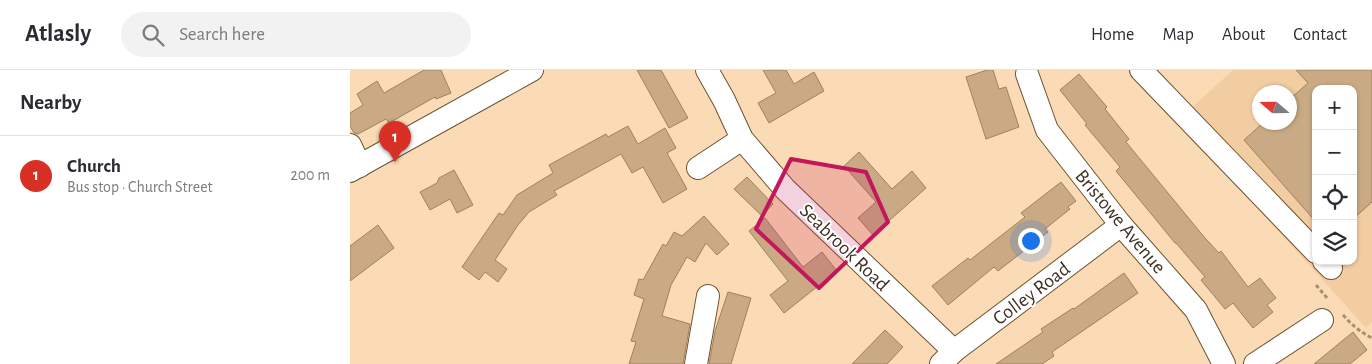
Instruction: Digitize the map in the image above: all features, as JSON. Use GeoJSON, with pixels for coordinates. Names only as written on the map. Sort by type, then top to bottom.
{"type":"FeatureCollection","features":[{"type":"Feature","properties":{"kind":"street"},"geometry":{"type":"LineString","coordinates":[[350,145],[355,169],[532,70]]}},
{"type":"Feature","properties":{"kind":"street","name":"Seabrook Road"},"geometry":{"type":"LineString","coordinates":[[707,70],[724,100],[742,139],[785,189],[948,358]]}},
{"type":"Feature","properties":{"kind":"street"},"geometry":{"type":"LineString","coordinates":[[1141,70],[1312,248]]}},
{"type":"Feature","properties":{"kind":"street","name":"Bristowe Avenue"},"geometry":{"type":"LineString","coordinates":[[1027,74],[1047,130],[1121,224],[1196,310],[1224,364]]}},
{"type":"Feature","properties":{"kind":"street"},"geometry":{"type":"LineString","coordinates":[[698,168],[742,139]]}},
{"type":"Feature","properties":{"kind":"street","name":"Colley Road"},"geometry":{"type":"LineString","coordinates":[[948,358],[1121,224]]}},
{"type":"Feature","properties":{"kind":"street"},"geometry":{"type":"LineString","coordinates":[[696,364],[708,296]]}},
{"type":"Feature","properties":{"kind":"street"},"geometry":{"type":"LineString","coordinates":[[1255,364],[1322,320]]}},
{"type":"Feature","properties":{"kind":"highlighted area"},"geometry":{"type":"Polygon","coordinates":[[[791,159],[866,172],[888,222],[819,288],[756,229],[791,159]]]}},
{"type":"Feature","properties":{"kind":"shaded area"},"geometry":{"type":"Polygon","coordinates":[[[1233,70],[1372,70],[1372,322],[1366,328],[1178,120],[1233,70]]]}},
{"type":"Feature","properties":{"kind":"building"},"geometry":{"type":"Polygon","coordinates":[[[424,70],[441,70],[451,93],[436,99],[435,97],[389,123],[386,119],[358,134],[354,133],[350,126],[350,113],[363,105],[357,94],[377,81],[384,93],[424,70]]]}},
{"type":"Feature","properties":{"kind":"building"},"geometry":{"type":"Polygon","coordinates":[[[637,70],[661,70],[688,118],[669,128],[637,70]]]}},
{"type":"Feature","properties":{"kind":"building"},"geometry":{"type":"Polygon","coordinates":[[[763,70],[786,70],[794,84],[814,72],[824,91],[769,123],[758,103],[776,93],[763,70]]]}},
{"type":"Feature","properties":{"kind":"building"},"geometry":{"type":"Polygon","coordinates":[[[987,70],[993,70],[999,89],[1006,87],[1019,127],[986,139],[966,77],[987,70]]]}},
{"type":"Feature","properties":{"kind":"building"},"geometry":{"type":"Polygon","coordinates":[[[1296,70],[1372,70],[1372,202],[1357,215],[1357,85],[1312,85],[1312,217],[1244,140],[1255,130],[1297,130],[1297,93],[1308,83],[1296,70]]]}},
{"type":"Feature","properties":{"kind":"building"},"geometry":{"type":"Polygon","coordinates":[[[1079,74],[1107,107],[1105,109],[1129,139],[1126,142],[1205,238],[1219,253],[1221,251],[1248,287],[1260,278],[1276,298],[1267,305],[1273,312],[1253,328],[1233,303],[1225,309],[1201,280],[1205,277],[1116,171],[1120,167],[1085,125],[1087,124],[1060,90],[1079,74]]]}},
{"type":"Feature","properties":{"kind":"building"},"geometry":{"type":"Polygon","coordinates":[[[628,126],[638,144],[665,128],[676,148],[667,153],[687,189],[663,203],[643,167],[632,173],[621,154],[554,191],[557,195],[529,212],[495,260],[507,269],[498,282],[485,272],[479,280],[462,267],[499,213],[503,215],[517,195],[553,173],[549,165],[606,134],[608,137],[628,126]]]}},
{"type":"Feature","properties":{"kind":"building"},"geometry":{"type":"Polygon","coordinates":[[[859,152],[892,189],[912,171],[926,188],[873,235],[858,218],[876,202],[844,166],[859,152]]]}},
{"type":"Feature","properties":{"kind":"building"},"geometry":{"type":"Polygon","coordinates":[[[454,170],[473,205],[457,213],[450,199],[430,210],[420,192],[437,183],[439,178],[454,170]]]}},
{"type":"Feature","properties":{"kind":"building"},"geometry":{"type":"Polygon","coordinates":[[[747,177],[773,204],[762,216],[734,189],[747,177]]]}},
{"type":"Feature","properties":{"kind":"building"},"geometry":{"type":"Polygon","coordinates":[[[1061,182],[1076,201],[1068,207],[1070,209],[1045,229],[1048,232],[998,271],[994,267],[948,305],[932,286],[968,258],[970,260],[1025,217],[1021,213],[1061,182]]]}},
{"type":"Feature","properties":{"kind":"building"},"geometry":{"type":"Polygon","coordinates":[[[704,216],[729,244],[717,255],[706,243],[695,262],[687,257],[671,285],[662,316],[690,324],[683,364],[629,364],[636,342],[631,341],[644,299],[634,295],[639,279],[643,280],[663,244],[666,246],[674,232],[682,236],[704,216]]]}},
{"type":"Feature","properties":{"kind":"building"},"geometry":{"type":"Polygon","coordinates":[[[765,218],[803,267],[822,252],[837,271],[784,313],[770,295],[788,281],[749,231],[765,218]]]}},
{"type":"Feature","properties":{"kind":"building"},"geometry":{"type":"Polygon","coordinates":[[[378,225],[394,248],[350,281],[350,246],[378,225]]]}},
{"type":"Feature","properties":{"kind":"building"},"geometry":{"type":"Polygon","coordinates":[[[1124,273],[1138,293],[1052,352],[1054,356],[1042,364],[996,364],[1043,332],[1041,329],[1074,309],[1124,273]]]}},
{"type":"Feature","properties":{"kind":"building"},"geometry":{"type":"Polygon","coordinates":[[[728,292],[751,298],[731,364],[709,364],[715,331],[728,292]]]}},
{"type":"Feature","properties":{"kind":"building"},"geometry":{"type":"Polygon","coordinates":[[[885,330],[903,347],[887,364],[852,364],[885,330]]]}},
{"type":"Feature","properties":{"kind":"building"},"geometry":{"type":"Polygon","coordinates":[[[1353,332],[1367,350],[1350,364],[1314,364],[1353,332]]]}},
{"type":"Feature","properties":{"kind":"place","name":"Church"},"geometry":{"type":"Point","coordinates":[395,162]}}]}
